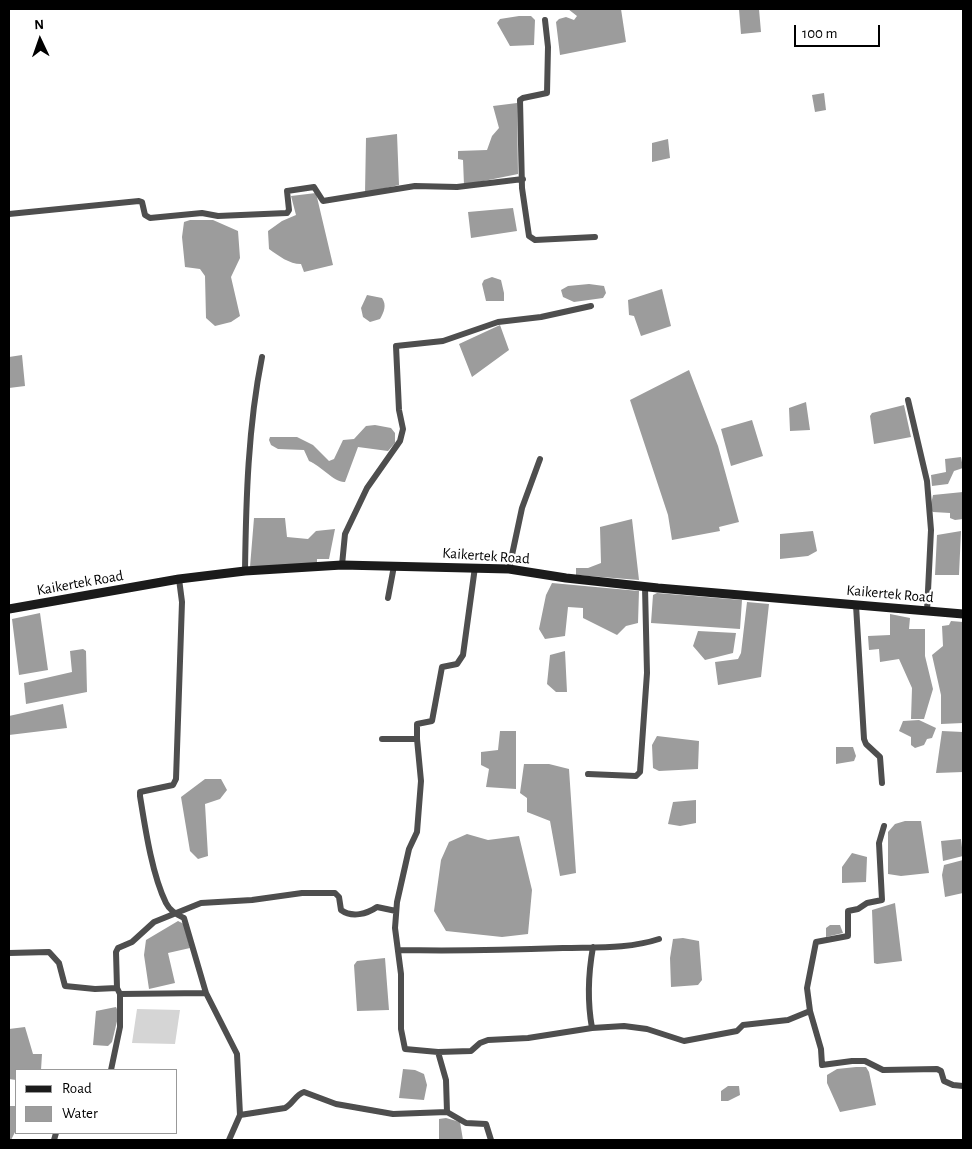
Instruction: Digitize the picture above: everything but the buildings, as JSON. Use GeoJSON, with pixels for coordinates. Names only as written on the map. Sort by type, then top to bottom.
{"type":"FeatureCollection","features":[{"type":"Feature","properties":{"kind":"main road","name":"Kaikertek Road"},"geometry":{"type":"LineString","coordinates":[[9,609],[245,571],[342,565],[509,569],[566,578],[645,586],[963,614]]}},
{"type":"Feature","properties":{"kind":"street"},"geometry":{"type":"LineString","coordinates":[[545,20],[548,53],[547,93],[520,100],[522,179],[526,222],[531,239],[595,237]]}},
{"type":"Feature","properties":{"kind":"street"},"geometry":{"type":"LineString","coordinates":[[9,214],[139,201],[142,202],[145,214],[150,218],[202,213],[218,216],[287,213],[289,210],[287,192],[314,187],[319,198],[323,201],[415,186],[457,187],[522,179]]}},
{"type":"Feature","properties":{"kind":"street"},"geometry":{"type":"LineString","coordinates":[[342,565],[346,534],[367,488],[400,442],[403,429],[399,410],[396,346],[443,341],[498,322],[530,319],[591,306]]}},
{"type":"Feature","properties":{"kind":"street"},"geometry":{"type":"LineString","coordinates":[[245,571],[247,473],[256,387],[262,357]]}},
{"type":"Feature","properties":{"kind":"street"},"geometry":{"type":"LineString","coordinates":[[908,400],[927,481],[931,530],[927,611]]}},
{"type":"Feature","properties":{"kind":"street"},"geometry":{"type":"LineString","coordinates":[[509,569],[522,508],[540,459]]}},
{"type":"Feature","properties":{"kind":"street"},"geometry":{"type":"LineString","coordinates":[[388,598],[394,566]]}},
{"type":"Feature","properties":{"kind":"street"},"geometry":{"type":"LineString","coordinates":[[475,567],[463,654],[457,664],[442,666],[432,720],[417,724],[421,781],[416,832],[409,849],[396,911],[395,928],[401,974],[402,1029],[405,1049],[438,1052],[471,1051],[488,1040],[528,1038],[592,1028],[624,1026],[647,1029],[684,1041],[737,1031],[744,1025],[788,1020],[810,1012]]}},
{"type":"Feature","properties":{"kind":"street"},"geometry":{"type":"LineString","coordinates":[[180,580],[182,602],[176,779],[173,785],[140,792],[140,796],[157,878],[167,905],[174,913],[184,918],[206,993],[237,1054],[240,1115],[229,1140]]}},
{"type":"Feature","properties":{"kind":"street"},"geometry":{"type":"LineString","coordinates":[[588,774],[636,776],[640,772],[647,673],[645,586]]}},
{"type":"Feature","properties":{"kind":"street"},"geometry":{"type":"LineString","coordinates":[[856,605],[864,739],[866,744],[880,757],[882,783]]}},
{"type":"Feature","properties":{"kind":"street"},"geometry":{"type":"LineString","coordinates":[[382,739],[417,739]]}},
{"type":"Feature","properties":{"kind":"street"},"geometry":{"type":"LineString","coordinates":[[884,826],[879,843],[882,900],[867,903],[858,909],[848,911],[848,936],[816,942],[807,988],[810,1012],[821,1049],[822,1065],[852,1060],[865,1061],[883,1070],[937,1069],[941,1071],[944,1081],[953,1085],[963,1086]]}},
{"type":"Feature","properties":{"kind":"street"},"geometry":{"type":"LineString","coordinates":[[111,1069],[120,1027],[117,949],[132,942],[154,922],[201,903],[252,900],[302,893],[335,893],[339,897],[341,910],[346,913],[366,914],[377,907],[396,911]]}},
{"type":"Feature","properties":{"kind":"street"},"geometry":{"type":"LineString","coordinates":[[398,950],[495,952],[646,943],[659,939]]}},
{"type":"Feature","properties":{"kind":"street"},"geometry":{"type":"LineString","coordinates":[[592,1028],[588,1004],[589,969],[593,947]]}},
{"type":"Feature","properties":{"kind":"street"},"geometry":{"type":"LineString","coordinates":[[9,953],[48,952],[59,963],[65,986],[119,991],[206,993]]}},
{"type":"Feature","properties":{"kind":"street"},"geometry":{"type":"LineString","coordinates":[[438,1052],[446,1080],[447,1112]]}},
{"type":"Feature","properties":{"kind":"street"},"geometry":{"type":"LineString","coordinates":[[240,1115],[285,1108],[297,1094],[304,1092],[336,1104],[393,1114],[447,1112],[466,1123],[486,1124],[492,1140]]}},
{"type":"Feature","properties":{"kind":"shaded area"},"geometry":{"type":"Polygon","coordinates":[[[137,1009],[180,1010],[175,1044],[132,1043],[137,1009]]]}},
{"type":"Feature","properties":{"kind":"water"},"geometry":{"type":"Polygon","coordinates":[[[568,9],[621,9],[626,42],[560,55],[556,22],[566,17],[574,20],[577,16],[568,9]]]}},
{"type":"Feature","properties":{"kind":"water"},"geometry":{"type":"Polygon","coordinates":[[[739,9],[759,9],[761,32],[741,34],[739,9]]]}},
{"type":"Feature","properties":{"kind":"water"},"geometry":{"type":"Polygon","coordinates":[[[531,16],[535,20],[534,45],[510,46],[497,23],[500,19],[531,16]]]}},
{"type":"Feature","properties":{"kind":"water"},"geometry":{"type":"Polygon","coordinates":[[[824,93],[826,110],[815,112],[812,95],[824,93]]]}},
{"type":"Feature","properties":{"kind":"water"},"geometry":{"type":"Polygon","coordinates":[[[517,103],[518,174],[464,185],[463,160],[458,159],[458,151],[487,150],[492,136],[499,128],[493,106],[517,103]]]}},
{"type":"Feature","properties":{"kind":"water"},"geometry":{"type":"Polygon","coordinates":[[[397,134],[399,185],[365,193],[366,138],[397,134]]]}},
{"type":"Feature","properties":{"kind":"water"},"geometry":{"type":"Polygon","coordinates":[[[668,139],[670,158],[652,162],[652,143],[668,139]]]}},
{"type":"Feature","properties":{"kind":"water"},"geometry":{"type":"Polygon","coordinates":[[[316,193],[333,265],[304,272],[301,264],[288,261],[269,249],[268,231],[282,221],[296,215],[291,196],[316,193]]]}},
{"type":"Feature","properties":{"kind":"water"},"geometry":{"type":"Polygon","coordinates":[[[513,208],[517,231],[471,238],[468,212],[513,208]]]}},
{"type":"Feature","properties":{"kind":"water"},"geometry":{"type":"Polygon","coordinates":[[[190,220],[213,220],[238,231],[240,258],[231,277],[240,316],[231,322],[215,326],[206,318],[205,276],[200,269],[185,267],[182,237],[184,222],[190,220]]]}},
{"type":"Feature","properties":{"kind":"water"},"geometry":{"type":"Polygon","coordinates":[[[492,277],[501,280],[504,301],[486,301],[482,284],[484,280],[492,277]]]}},
{"type":"Feature","properties":{"kind":"water"},"geometry":{"type":"Polygon","coordinates":[[[589,284],[604,286],[606,293],[603,298],[574,302],[563,297],[561,290],[568,286],[589,284]]]}},
{"type":"Feature","properties":{"kind":"water"},"geometry":{"type":"Polygon","coordinates":[[[662,289],[671,326],[641,336],[634,316],[629,315],[628,300],[662,289]]]}},
{"type":"Feature","properties":{"kind":"water"},"geometry":{"type":"Polygon","coordinates":[[[367,295],[382,298],[384,301],[383,314],[380,319],[370,322],[363,317],[361,308],[367,295]]]}},
{"type":"Feature","properties":{"kind":"water"},"geometry":{"type":"Polygon","coordinates":[[[500,325],[509,350],[472,377],[459,344],[500,325]]]}},
{"type":"Feature","properties":{"kind":"water"},"geometry":{"type":"Polygon","coordinates":[[[22,355],[25,386],[9,388],[9,357],[22,355]]]}},
{"type":"Feature","properties":{"kind":"water"},"geometry":{"type":"Polygon","coordinates":[[[689,370],[718,446],[739,522],[719,527],[720,531],[672,540],[668,515],[630,400],[689,370]]]}},
{"type":"Feature","properties":{"kind":"water"},"geometry":{"type":"Polygon","coordinates":[[[806,402],[810,430],[790,431],[789,408],[806,402]]]}},
{"type":"Feature","properties":{"kind":"water"},"geometry":{"type":"Polygon","coordinates":[[[904,405],[911,437],[874,444],[870,416],[872,413],[904,405]]]}},
{"type":"Feature","properties":{"kind":"water"},"geometry":{"type":"Polygon","coordinates":[[[752,420],[763,456],[731,466],[721,429],[752,420]]]}},
{"type":"Feature","properties":{"kind":"water"},"geometry":{"type":"Polygon","coordinates":[[[375,425],[391,428],[395,433],[395,443],[388,451],[358,447],[345,482],[337,480],[309,461],[304,450],[278,449],[271,445],[269,440],[270,437],[297,437],[313,445],[329,461],[334,459],[343,440],[354,439],[366,426],[375,425]]]}},
{"type":"Feature","properties":{"kind":"water"},"geometry":{"type":"Polygon","coordinates":[[[961,457],[963,468],[954,471],[948,484],[932,486],[931,475],[946,472],[945,459],[961,457]]]}},
{"type":"Feature","properties":{"kind":"water"},"geometry":{"type":"Polygon","coordinates":[[[963,492],[963,519],[955,520],[950,518],[950,513],[933,512],[930,509],[933,495],[963,492]]]}},
{"type":"Feature","properties":{"kind":"water"},"geometry":{"type":"Polygon","coordinates":[[[254,518],[285,518],[287,537],[308,539],[316,531],[335,529],[329,559],[317,559],[317,564],[250,567],[254,518]]]}},
{"type":"Feature","properties":{"kind":"water"},"geometry":{"type":"Polygon","coordinates":[[[632,519],[639,580],[576,575],[576,568],[588,568],[601,563],[600,527],[632,519]]]}},
{"type":"Feature","properties":{"kind":"water"},"geometry":{"type":"Polygon","coordinates":[[[813,531],[817,551],[808,556],[780,559],[780,534],[813,531]]]}},
{"type":"Feature","properties":{"kind":"water"},"geometry":{"type":"Polygon","coordinates":[[[961,531],[959,575],[935,575],[937,535],[961,531]]]}},
{"type":"Feature","properties":{"kind":"water"},"geometry":{"type":"Polygon","coordinates":[[[552,583],[639,591],[638,623],[626,626],[617,635],[583,618],[583,608],[568,607],[565,636],[545,639],[539,629],[546,595],[552,583]]]}},
{"type":"Feature","properties":{"kind":"water"},"geometry":{"type":"Polygon","coordinates":[[[657,593],[742,600],[740,629],[651,623],[653,595],[657,593]]]}},
{"type":"Feature","properties":{"kind":"water"},"geometry":{"type":"Polygon","coordinates":[[[747,602],[769,604],[761,677],[718,685],[715,662],[738,659],[741,653],[747,602]]]}},
{"type":"Feature","properties":{"kind":"water"},"geometry":{"type":"Polygon","coordinates":[[[40,613],[48,670],[19,675],[12,619],[40,613]]]}},
{"type":"Feature","properties":{"kind":"water"},"geometry":{"type":"Polygon","coordinates":[[[890,614],[910,618],[909,629],[925,629],[925,656],[933,689],[924,719],[911,719],[912,688],[899,659],[880,662],[879,649],[869,650],[868,636],[890,635],[890,614]]]}},
{"type":"Feature","properties":{"kind":"water"},"geometry":{"type":"Polygon","coordinates":[[[951,621],[963,622],[963,723],[941,724],[941,695],[932,655],[943,646],[942,626],[949,625],[951,621]]]}},
{"type":"Feature","properties":{"kind":"water"},"geometry":{"type":"Polygon","coordinates":[[[698,631],[736,633],[733,653],[705,660],[693,646],[698,631]]]}},
{"type":"Feature","properties":{"kind":"water"},"geometry":{"type":"Polygon","coordinates":[[[83,649],[86,651],[87,692],[26,704],[24,683],[72,672],[70,651],[83,649]]]}},
{"type":"Feature","properties":{"kind":"water"},"geometry":{"type":"Polygon","coordinates":[[[565,651],[567,692],[556,692],[547,684],[550,655],[565,651]]]}},
{"type":"Feature","properties":{"kind":"water"},"geometry":{"type":"Polygon","coordinates":[[[63,704],[67,728],[9,735],[9,716],[63,704]]]}},
{"type":"Feature","properties":{"kind":"water"},"geometry":{"type":"Polygon","coordinates":[[[919,720],[936,728],[932,738],[927,739],[924,745],[915,748],[911,745],[911,737],[899,731],[903,721],[919,720]]]}},
{"type":"Feature","properties":{"kind":"water"},"geometry":{"type":"Polygon","coordinates":[[[500,731],[516,731],[516,789],[486,787],[489,769],[481,765],[481,752],[498,750],[500,731]]]}},
{"type":"Feature","properties":{"kind":"water"},"geometry":{"type":"Polygon","coordinates":[[[942,731],[963,732],[963,772],[936,773],[942,731]]]}},
{"type":"Feature","properties":{"kind":"water"},"geometry":{"type":"Polygon","coordinates":[[[657,736],[699,741],[698,769],[659,771],[653,768],[652,745],[657,736]]]}},
{"type":"Feature","properties":{"kind":"water"},"geometry":{"type":"Polygon","coordinates":[[[836,747],[853,747],[856,756],[854,761],[836,764],[836,747]]]}},
{"type":"Feature","properties":{"kind":"water"},"geometry":{"type":"Polygon","coordinates":[[[524,764],[549,764],[569,769],[576,873],[560,876],[550,821],[527,812],[527,798],[520,793],[524,764]]]}},
{"type":"Feature","properties":{"kind":"water"},"geometry":{"type":"Polygon","coordinates":[[[205,779],[221,779],[227,790],[220,799],[205,804],[208,856],[198,859],[190,851],[181,797],[205,779]]]}},
{"type":"Feature","properties":{"kind":"water"},"geometry":{"type":"Polygon","coordinates":[[[696,800],[696,823],[680,826],[668,824],[673,802],[696,800]]]}},
{"type":"Feature","properties":{"kind":"water"},"geometry":{"type":"Polygon","coordinates":[[[905,821],[921,821],[929,873],[901,876],[888,874],[888,832],[895,824],[905,821]]]}},
{"type":"Feature","properties":{"kind":"water"},"geometry":{"type":"Polygon","coordinates":[[[467,834],[488,840],[519,836],[532,890],[528,934],[502,937],[446,931],[434,911],[441,860],[449,842],[467,834]]]}},
{"type":"Feature","properties":{"kind":"water"},"geometry":{"type":"Polygon","coordinates":[[[961,839],[963,856],[943,861],[941,841],[961,839]]]}},
{"type":"Feature","properties":{"kind":"water"},"geometry":{"type":"Polygon","coordinates":[[[852,853],[867,857],[866,882],[842,883],[842,867],[852,853]]]}},
{"type":"Feature","properties":{"kind":"water"},"geometry":{"type":"Polygon","coordinates":[[[963,860],[963,893],[945,897],[942,875],[944,865],[963,860]]]}},
{"type":"Feature","properties":{"kind":"water"},"geometry":{"type":"Polygon","coordinates":[[[895,903],[902,961],[877,964],[874,963],[872,910],[895,903]]]}},
{"type":"Feature","properties":{"kind":"water"},"geometry":{"type":"Polygon","coordinates":[[[178,921],[184,924],[190,948],[168,953],[175,983],[149,989],[144,955],[146,940],[178,921]]]}},
{"type":"Feature","properties":{"kind":"water"},"geometry":{"type":"Polygon","coordinates":[[[830,925],[840,925],[843,933],[826,937],[826,928],[830,925]]]}},
{"type":"Feature","properties":{"kind":"water"},"geometry":{"type":"Polygon","coordinates":[[[683,938],[699,941],[702,980],[698,985],[671,987],[670,958],[673,939],[683,938]]]}},
{"type":"Feature","properties":{"kind":"water"},"geometry":{"type":"Polygon","coordinates":[[[385,958],[389,1010],[357,1011],[354,965],[357,961],[385,958]]]}},
{"type":"Feature","properties":{"kind":"water"},"geometry":{"type":"Polygon","coordinates":[[[116,1007],[119,1013],[112,1042],[108,1046],[93,1045],[96,1011],[116,1007]]]}},
{"type":"Feature","properties":{"kind":"water"},"geometry":{"type":"Polygon","coordinates":[[[25,1027],[33,1054],[42,1054],[41,1069],[15,1069],[15,1080],[9,1079],[9,1029],[25,1027]]]}},
{"type":"Feature","properties":{"kind":"water"},"geometry":{"type":"Polygon","coordinates":[[[866,1067],[869,1072],[876,1105],[840,1112],[827,1083],[827,1075],[837,1069],[866,1067]]]}},
{"type":"Feature","properties":{"kind":"water"},"geometry":{"type":"Polygon","coordinates":[[[403,1069],[415,1070],[424,1074],[427,1085],[424,1100],[399,1098],[403,1069]]]}},
{"type":"Feature","properties":{"kind":"water"},"geometry":{"type":"Polygon","coordinates":[[[728,1086],[739,1086],[740,1095],[728,1101],[721,1101],[721,1091],[728,1086]]]}},
{"type":"Feature","properties":{"kind":"water"},"geometry":{"type":"Polygon","coordinates":[[[9,1106],[15,1106],[15,1132],[11,1140],[9,1140],[9,1106]]]}},
{"type":"Feature","properties":{"kind":"water"},"geometry":{"type":"Polygon","coordinates":[[[446,1118],[460,1122],[463,1140],[439,1140],[439,1119],[446,1118]]]}}]}
